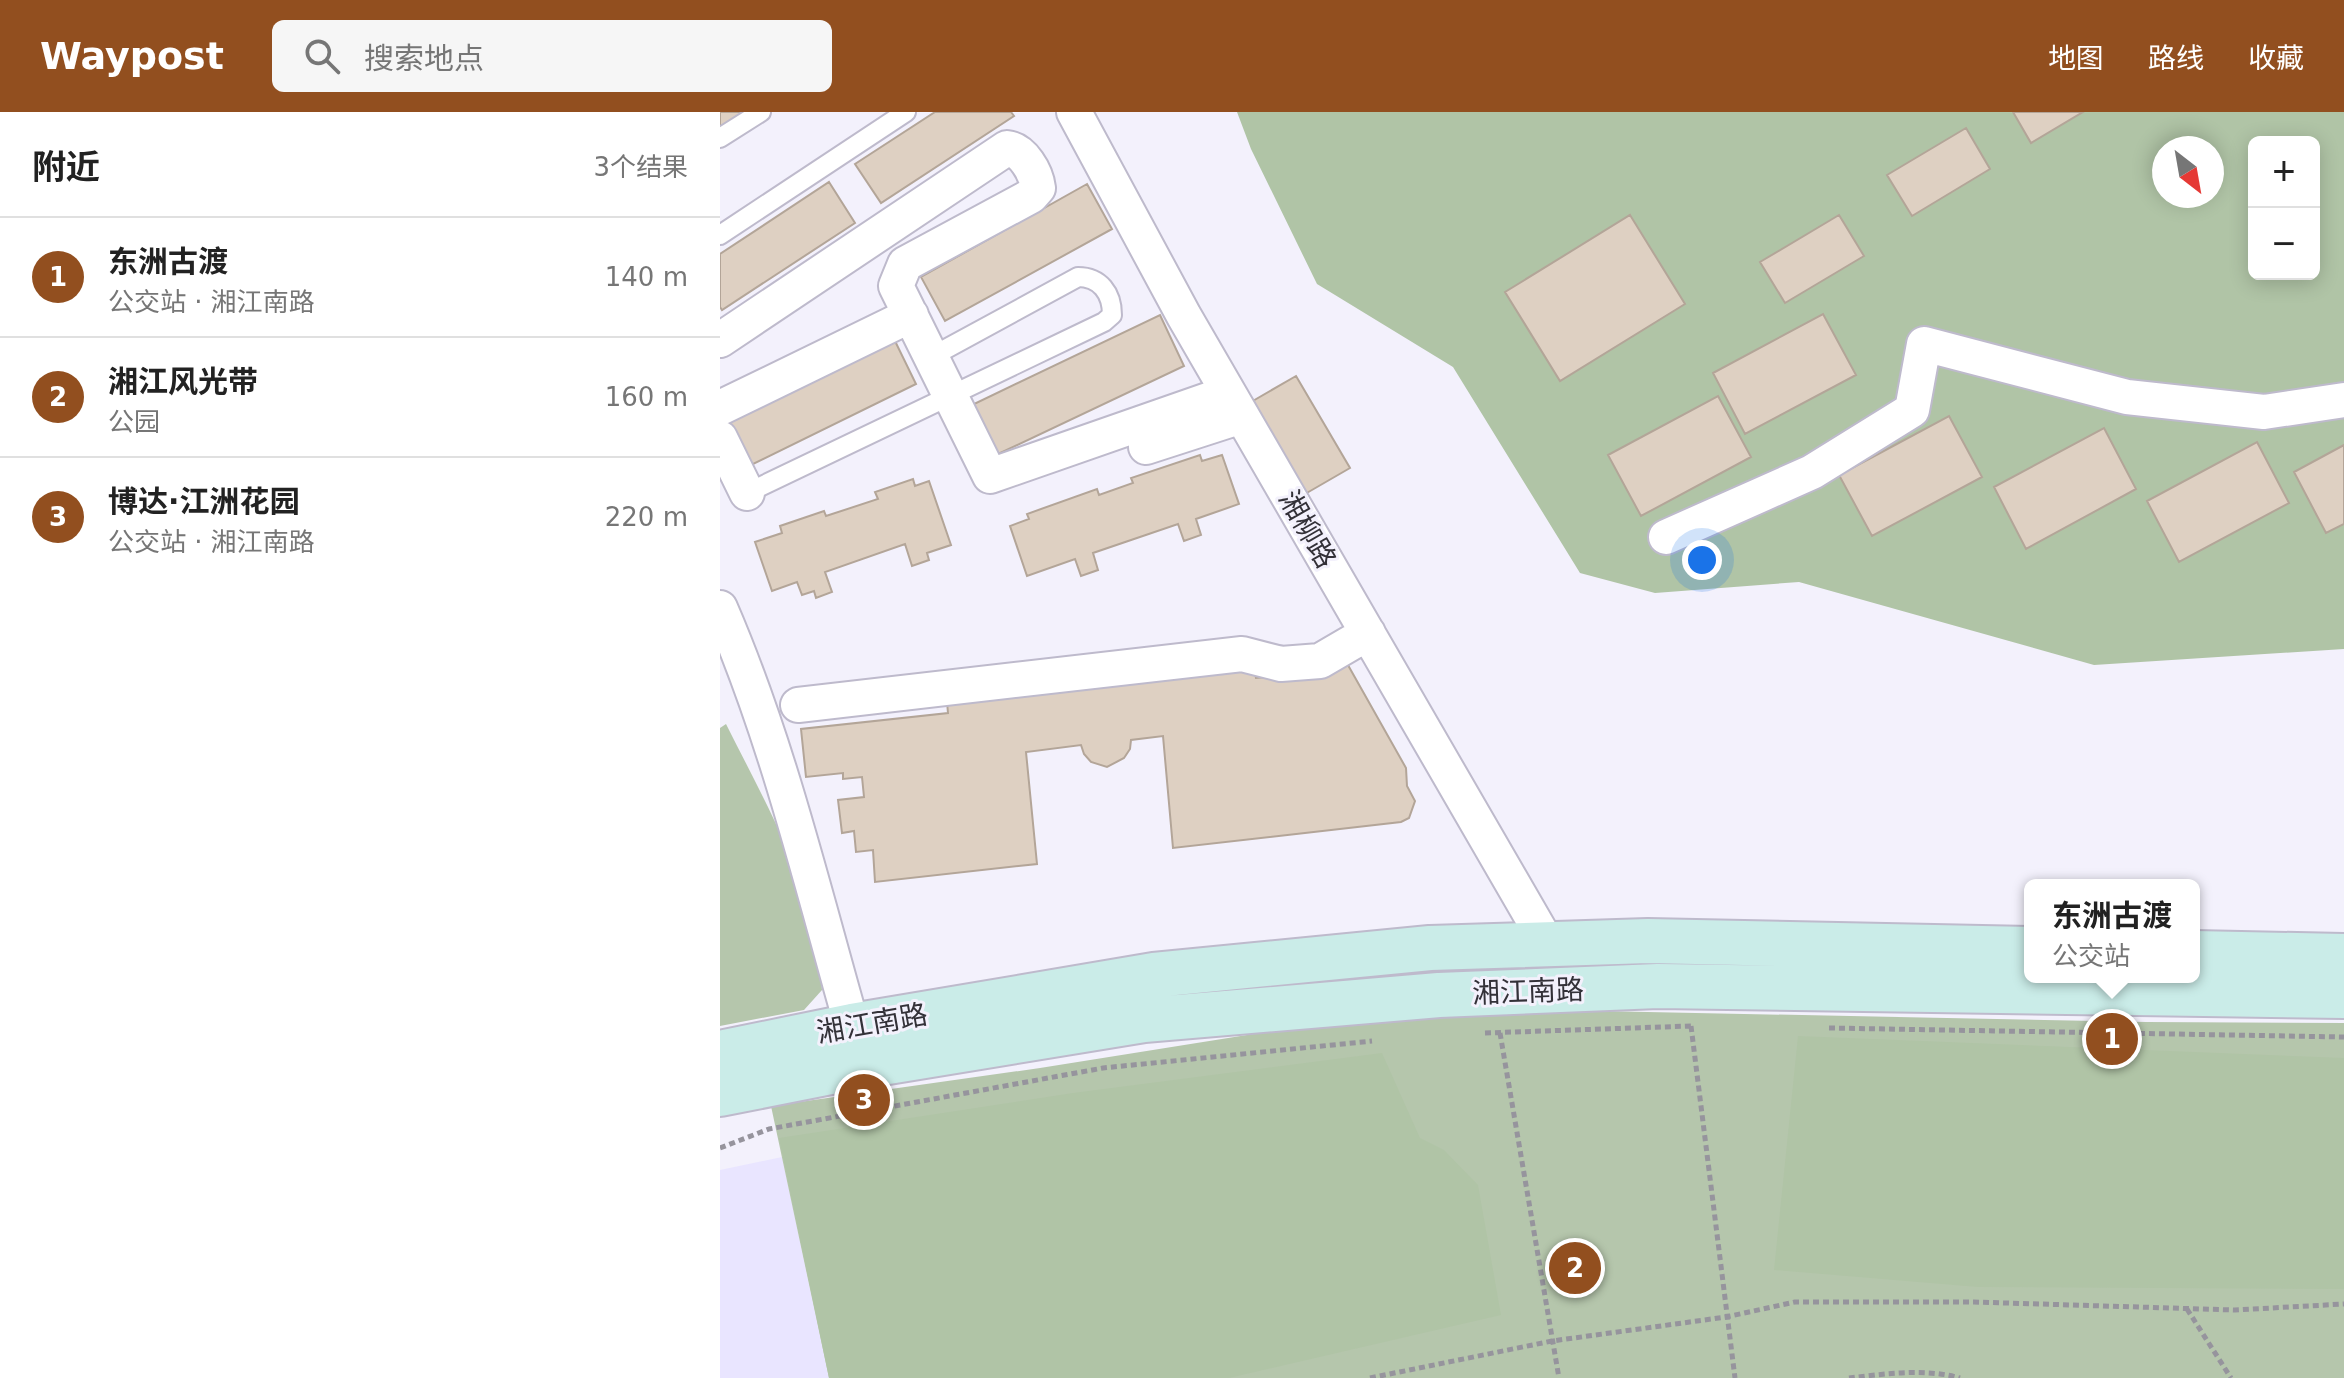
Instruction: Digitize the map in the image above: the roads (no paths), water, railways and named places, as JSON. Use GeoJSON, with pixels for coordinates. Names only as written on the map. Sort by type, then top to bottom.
{"type":"FeatureCollection","features":[{"type":"Feature","properties":{"kind":"main road","name":"湘江南路"},"geometry":{"type":"LineString","coordinates":[[720,1053],[852,1026],[1154,975],[1430,948],[1648,941],[2024,949]]}},
{"type":"Feature","properties":{"kind":"main road"},"geometry":{"type":"LineString","coordinates":[[2200,953],[2344,956]]}},
{"type":"Feature","properties":{"kind":"main road","name":"湘江南路"},"geometry":{"type":"LineString","coordinates":[[720,1094],[851,1068],[1144,1020],[1439,995],[1658,986],[2344,996]]}},
{"type":"Feature","properties":{"kind":"street","name":"湘柳路"},"geometry":{"type":"LineString","coordinates":[[1074,112],[1235,405],[1547,943]]}},
{"type":"Feature","properties":{"kind":"street"},"geometry":{"type":"LineString","coordinates":[[720,340],[1007,148],[1015,149],[1037,179],[1038,188],[1031,196],[905,264],[899,272],[896,286],[990,476],[1164,433],[1235,405]]}},
{"type":"Feature","properties":{"kind":"street"},"geometry":{"type":"LineString","coordinates":[[720,408],[911,315]]}},
{"type":"Feature","properties":{"kind":"street"},"geometry":{"type":"LineString","coordinates":[[1666,537],[1812,472],[1912,410],[1924,344],[2127,397],[2264,412],[2344,400]]}},
{"type":"Feature","properties":{"kind":"street"},"geometry":{"type":"LineString","coordinates":[[720,438],[747,493]]}},
{"type":"Feature","properties":{"kind":"street"},"geometry":{"type":"LineString","coordinates":[[720,608],[746,667],[786,792],[852,1026]]}},
{"type":"Feature","properties":{"kind":"street"},"geometry":{"type":"LineString","coordinates":[[798,705],[1242,654],[1281,664],[1320,661],[1368,633]]}},
{"type":"Feature","properties":{"kind":"lane"},"geometry":{"type":"LineString","coordinates":[[720,138],[761,112]]}},
{"type":"Feature","properties":{"kind":"lane"},"geometry":{"type":"LineString","coordinates":[[720,235],[906,112]]}},
{"type":"Feature","properties":{"kind":"lane"},"geometry":{"type":"LineString","coordinates":[[747,493],[1104,322],[1112,315],[1112,302],[1102,284],[1090,277],[1078,277],[931,357]]}},
{"type":"Feature","properties":{"kind":"place","name":"东洲古渡"},"geometry":{"type":"Point","coordinates":[2112,1039]}},
{"type":"Feature","properties":{"kind":"place","name":"博达·江洲花园"},"geometry":{"type":"Point","coordinates":[864,1100]}},
{"type":"Feature","properties":{"kind":"place","name":"湘江风光带"},"geometry":{"type":"Point","coordinates":[1575,1268]}}]}
